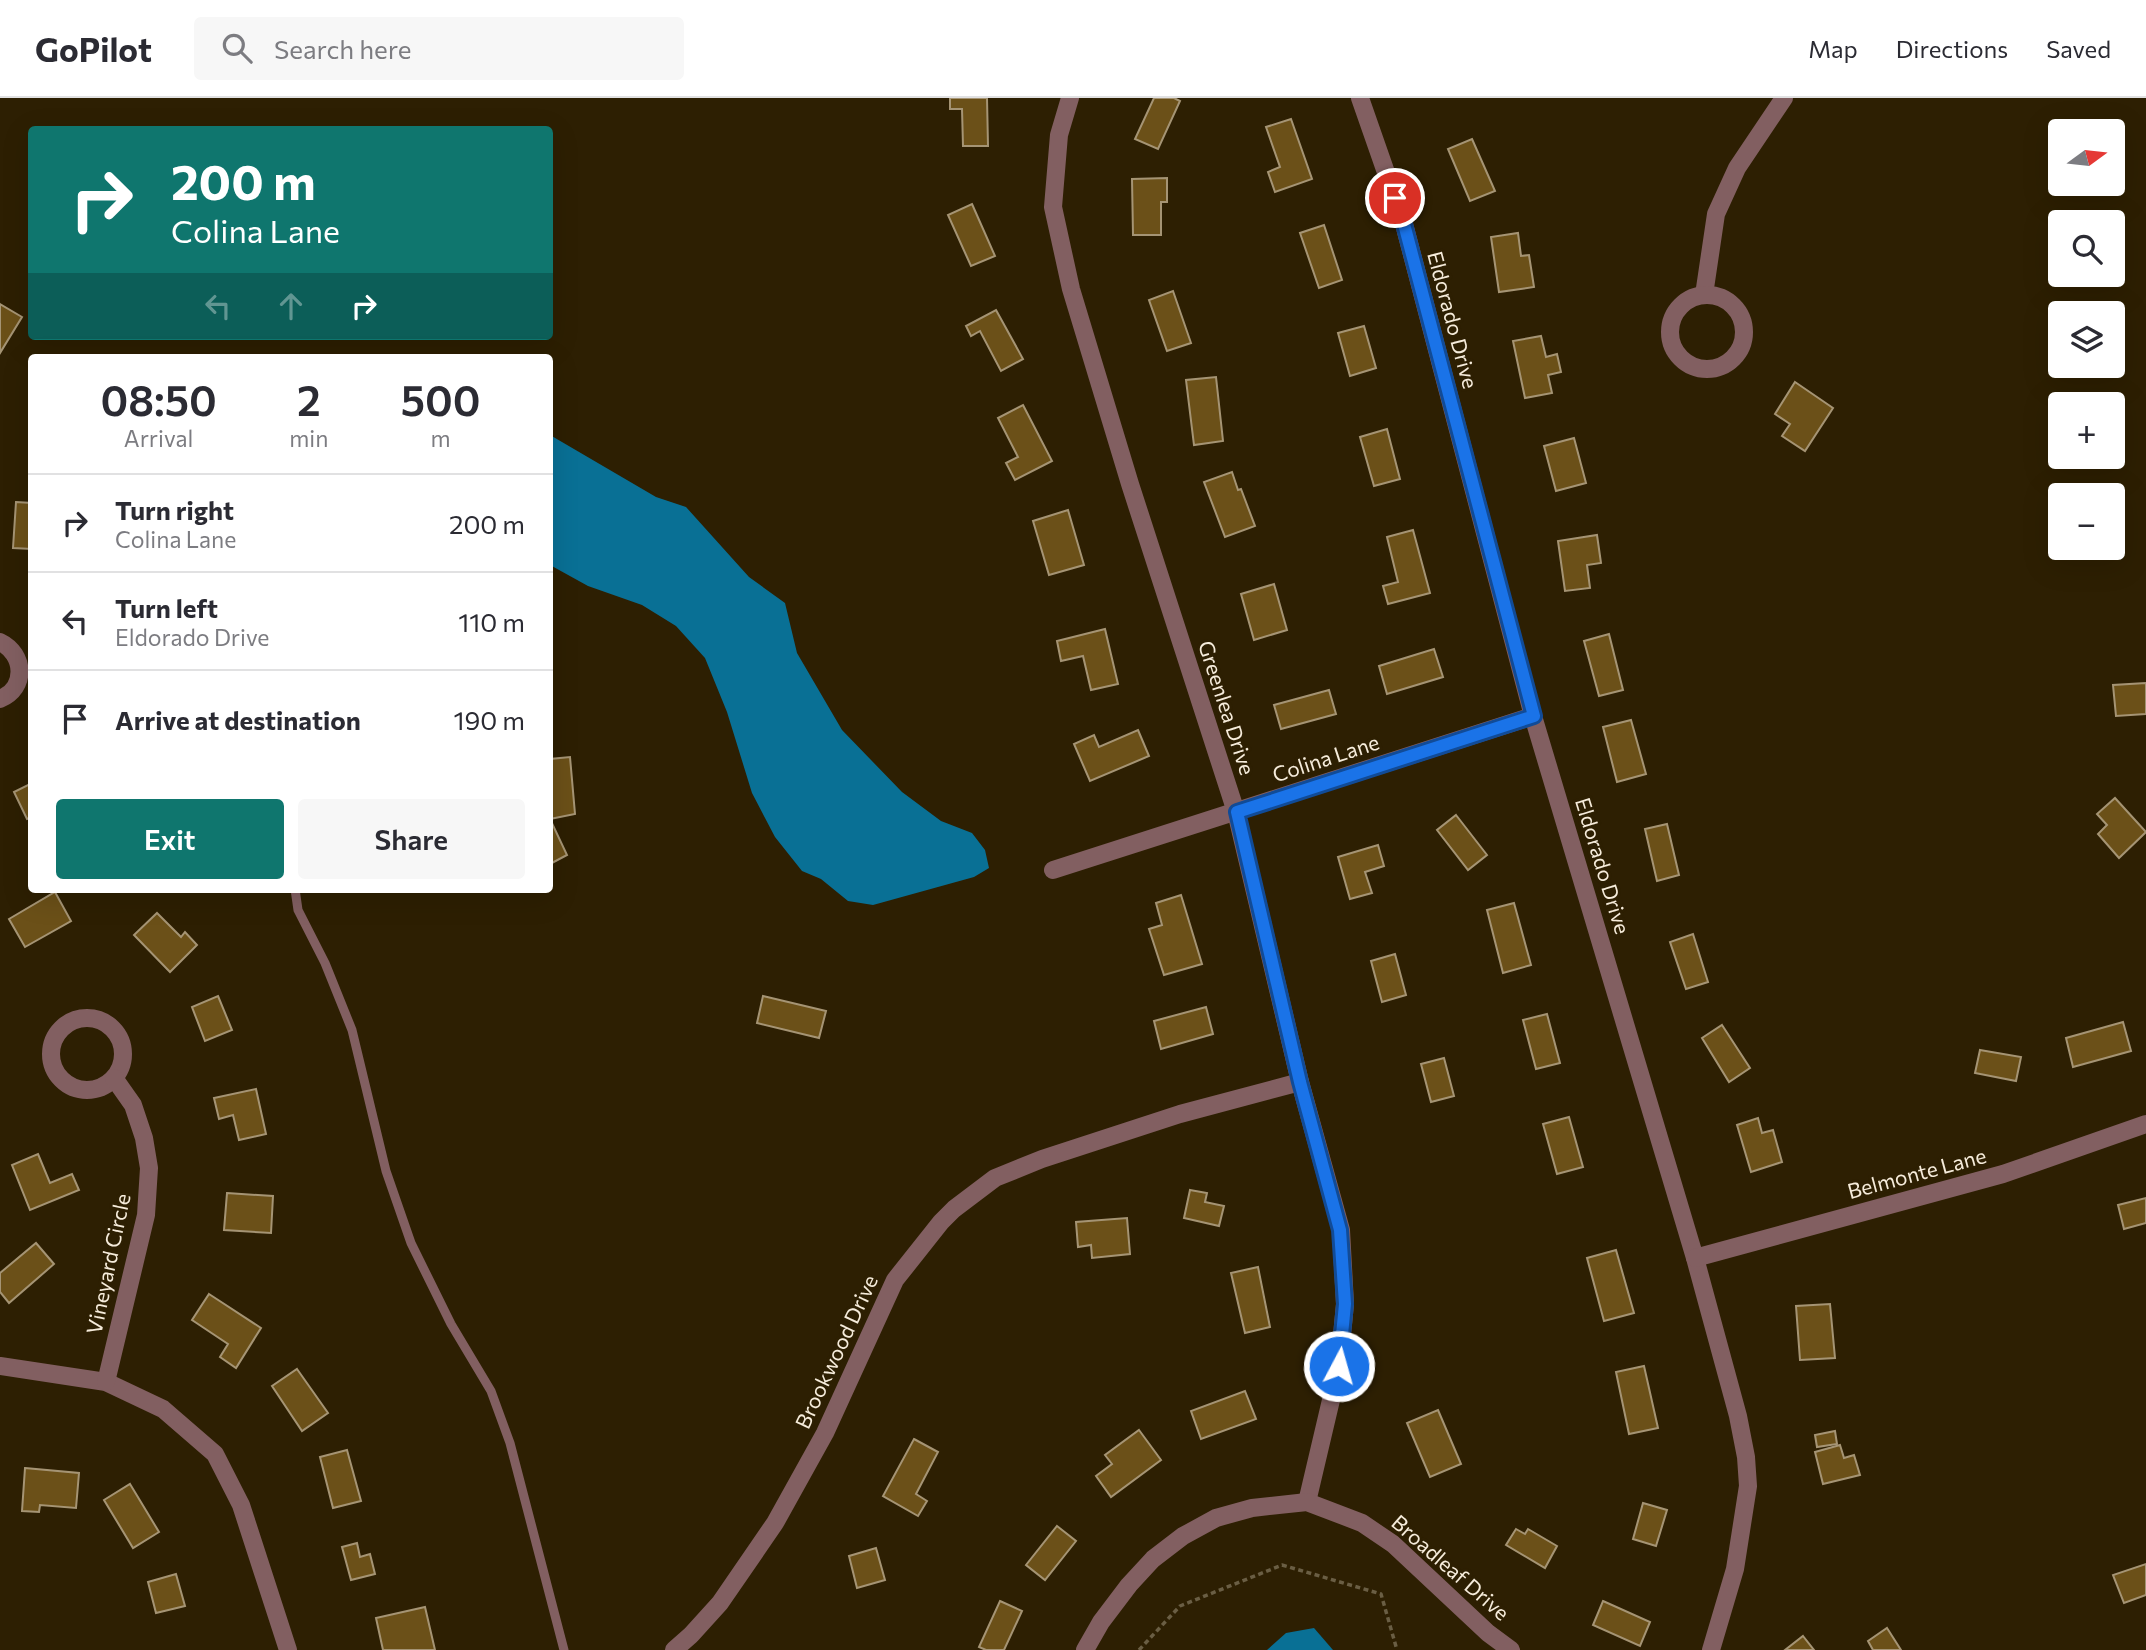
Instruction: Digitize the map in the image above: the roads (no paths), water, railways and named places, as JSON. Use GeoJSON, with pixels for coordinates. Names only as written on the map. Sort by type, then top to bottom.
{"type":"FeatureCollection","features":[{"type":"Feature","properties":{"kind":"street","name":"Greenlea Drive"},"geometry":{"type":"LineString","coordinates":[[1070,98],[1059,135],[1053,207],[1071,289],[1130,484],[1237,812],[1300,1082],[1340,1230],[1345,1304],[1339,1366],[1307,1502]]}},
{"type":"Feature","properties":{"kind":"street","name":"Eldorado Drive"},"geometry":{"type":"LineString","coordinates":[[1360,98],[1404,224],[1534,716],[1695,1258],[1738,1416],[1746,1457],[1748,1486],[1735,1569],[1712,1650]]}},
{"type":"Feature","properties":{"kind":"street"},"geometry":{"type":"LineString","coordinates":[[1704,295],[1716,215],[1737,168],[1777,100]]}},
{"type":"Feature","properties":{"kind":"street"},"geometry":{"type":"LineString","coordinates":[[1704,295],[1716,296],[1735,308],[1744,329],[1739,351],[1722,366],[1710,369],[1699,368],[1679,356],[1671,335],[1671,324],[1683,304],[1704,295]]}},
{"type":"Feature","properties":{"kind":"street"},"geometry":{"type":"LineString","coordinates":[[0,642],[11,649],[20,668],[15,689],[0,699]]}},
{"type":"Feature","properties":{"kind":"street","name":"Colina Lane"},"geometry":{"type":"LineString","coordinates":[[1053,870],[1534,716]]}},
{"type":"Feature","properties":{"kind":"street"},"geometry":{"type":"LineString","coordinates":[[77,1019],[100,1020],[118,1035],[123,1057],[114,1079],[95,1089],[74,1088],[64,1082],[57,1073],[51,1052],[59,1032],[67,1024],[77,1019]]}},
{"type":"Feature","properties":{"kind":"street","name":"Vineyard Circle"},"geometry":{"type":"LineString","coordinates":[[106,1382],[146,1215],[149,1168],[144,1138],[133,1105],[114,1079]]}},
{"type":"Feature","properties":{"kind":"street","name":"Brookwood Drive"},"geometry":{"type":"LineString","coordinates":[[674,1650],[691,1636],[720,1602],[775,1523],[825,1433],[895,1280],[954,1209],[995,1178],[1042,1159],[1180,1114],[1300,1082]]}},
{"type":"Feature","properties":{"kind":"street","name":"Belmonte Lane"},"geometry":{"type":"LineString","coordinates":[[1695,1258],[2003,1174],[2146,1124]]}},
{"type":"Feature","properties":{"kind":"street"},"geometry":{"type":"LineString","coordinates":[[0,1367],[106,1382],[163,1409],[215,1454],[241,1505],[288,1650]]}},
{"type":"Feature","properties":{"kind":"street","name":"Broadleaf Drive"},"geometry":{"type":"LineString","coordinates":[[1085,1650],[1101,1622],[1129,1585],[1153,1559],[1183,1536],[1216,1518],[1240,1511],[1307,1502],[1362,1523],[1393,1544],[1488,1633],[1511,1650]]}},
{"type":"Feature","properties":{"kind":"lane"},"geometry":{"type":"LineString","coordinates":[[296,893],[298,910],[325,963],[352,1030],[386,1171],[411,1243],[452,1324],[491,1391],[510,1443],[564,1650]]}},
{"type":"Feature","properties":{"kind":"water"},"geometry":{"type":"Polygon","coordinates":[[[553,437],[656,497],[686,507],[749,577],[785,603],[797,653],[842,730],[902,792],[941,821],[972,833],[985,850],[989,868],[974,877],[873,905],[848,901],[821,879],[802,871],[775,837],[752,793],[727,712],[705,658],[676,626],[642,605],[588,586],[553,567],[553,437]]]}},
{"type":"Feature","properties":{"kind":"water"},"geometry":{"type":"Polygon","coordinates":[[[1314,1628],[1333,1650],[1267,1650],[1286,1633],[1314,1628]]]}}]}
